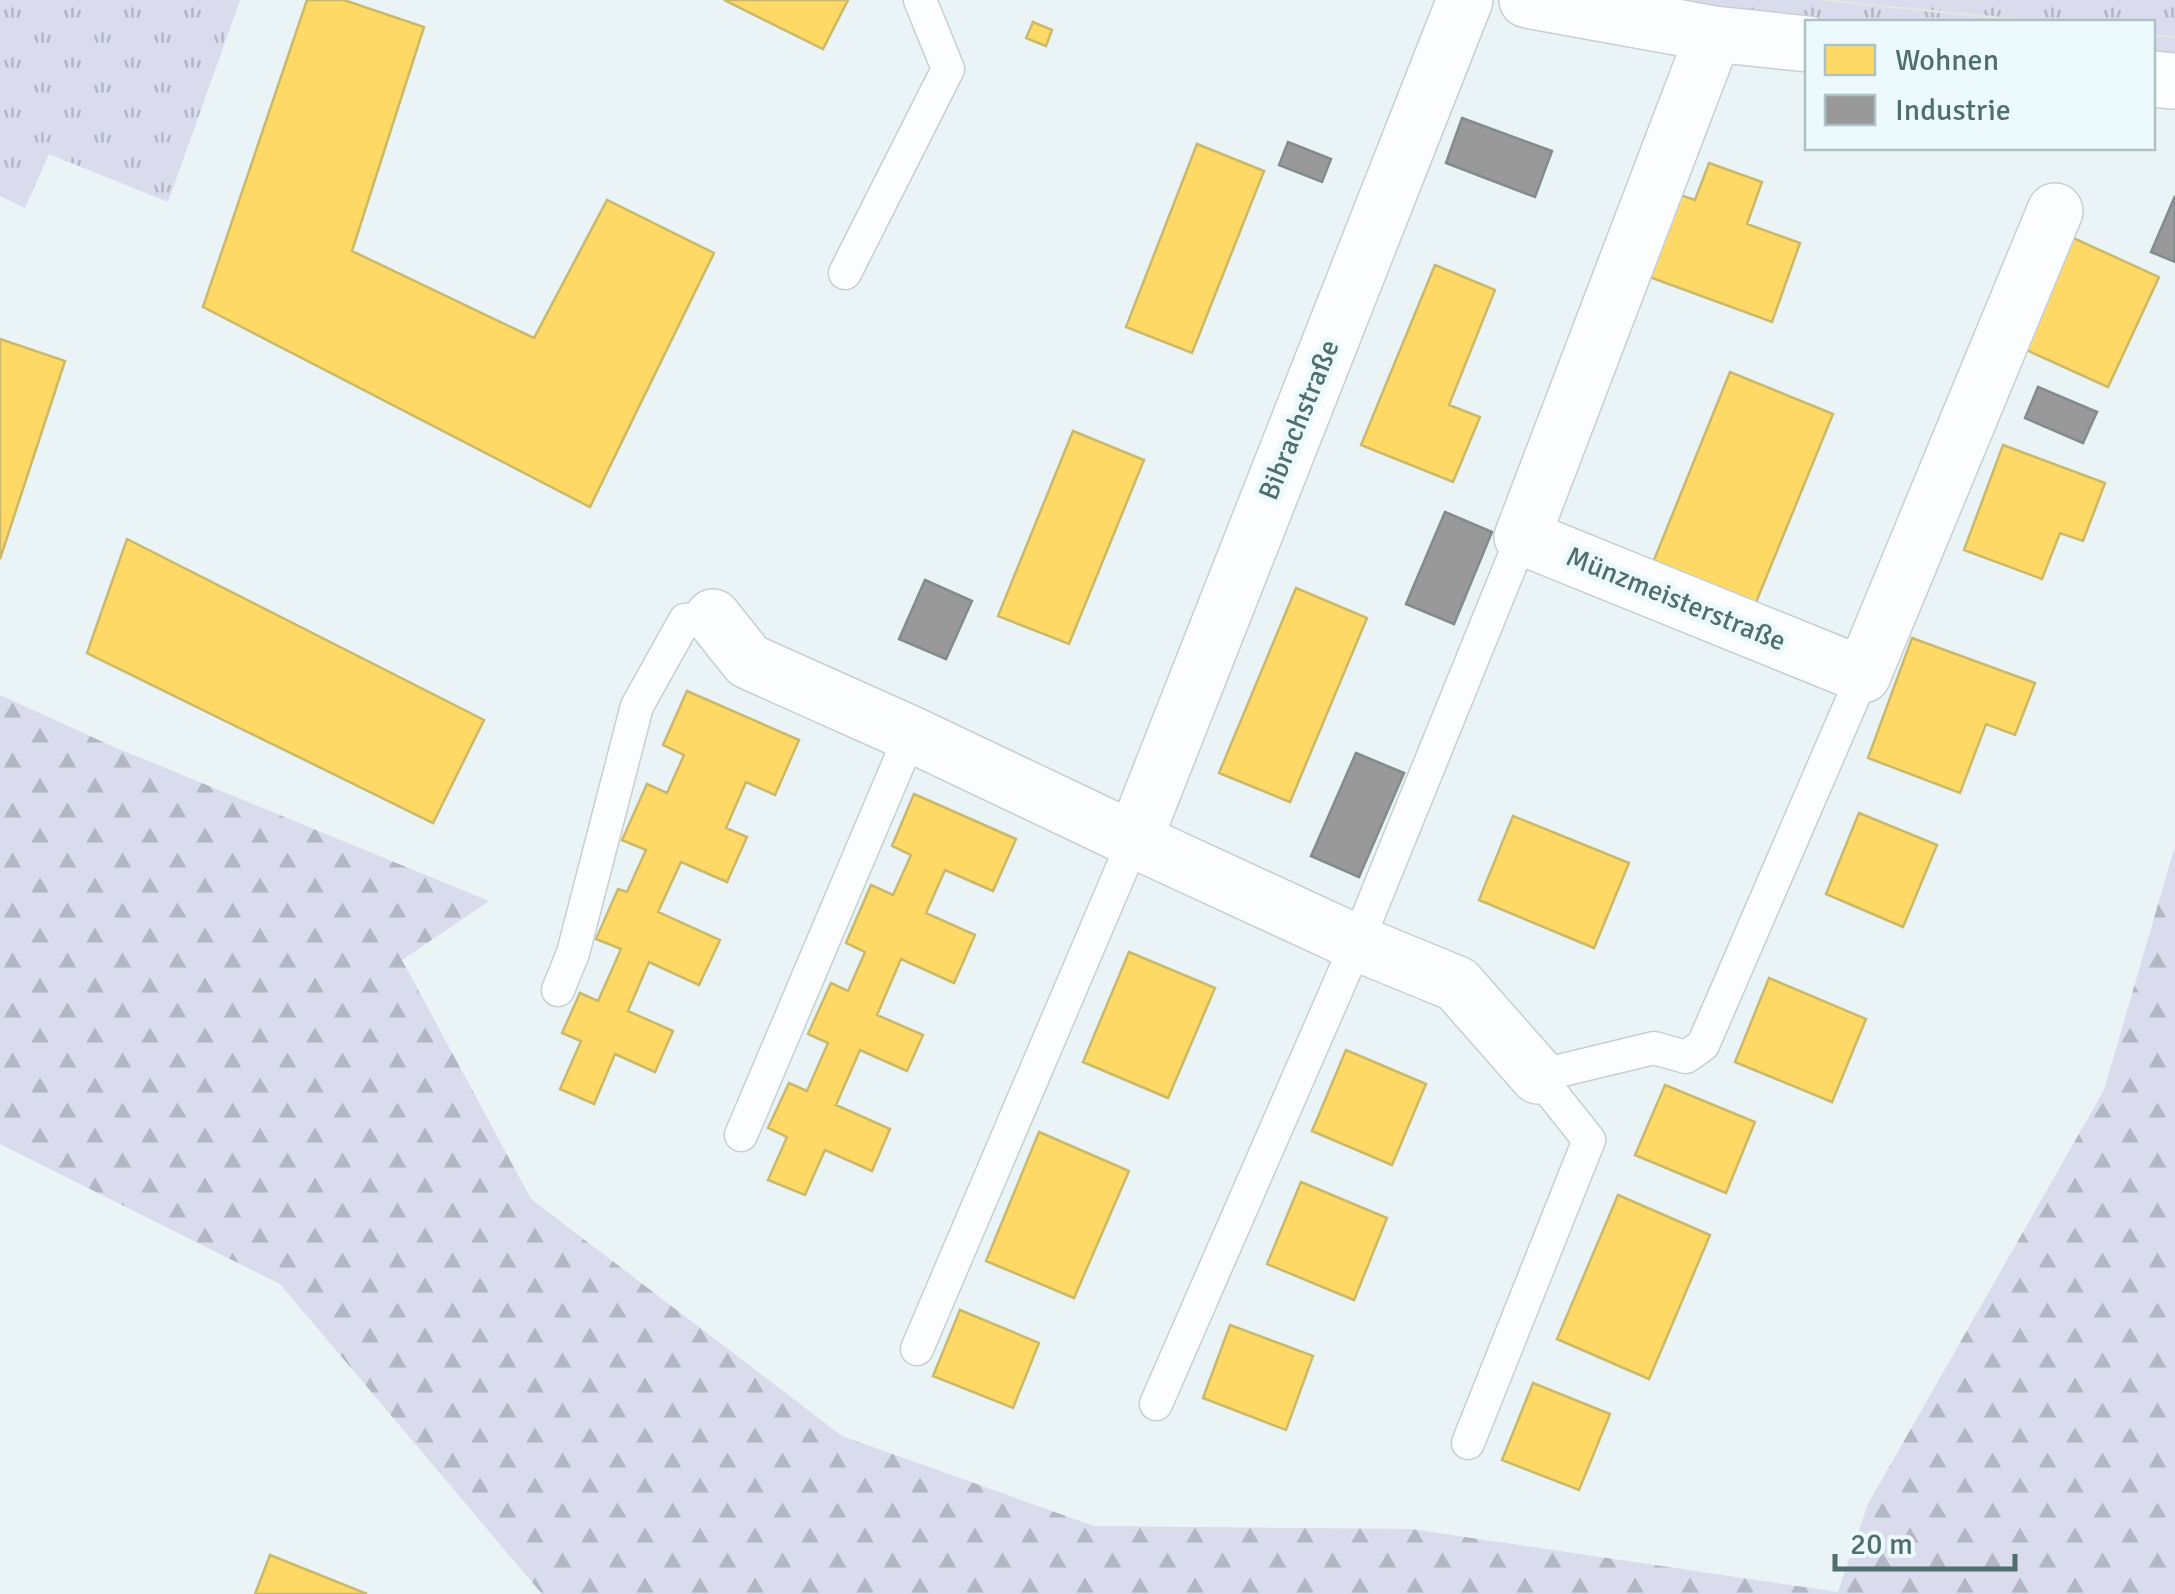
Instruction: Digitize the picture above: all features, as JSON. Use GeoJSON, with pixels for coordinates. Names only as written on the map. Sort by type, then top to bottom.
{"type":"FeatureCollection","features":[{"type":"Feature","properties":{"kind":"street","name":"Bibrachstraße"},"geometry":{"type":"LineString","coordinates":[[1134,840],[1465,0]]}},
{"type":"Feature","properties":{"kind":"street"},"geometry":{"type":"LineString","coordinates":[[1526,0],[1714,34],[1805,44]]}},
{"type":"Feature","properties":{"kind":"street"},"geometry":{"type":"LineString","coordinates":[[1522,537],[1714,34]]}},
{"type":"Feature","properties":{"kind":"street"},"geometry":{"type":"LineString","coordinates":[[1863,674],[2055,211]]}},
{"type":"Feature","properties":{"kind":"street","name":"Münzmeisterstraße"},"geometry":{"type":"LineString","coordinates":[[1522,537],[1863,674]]}},
{"type":"Feature","properties":{"kind":"street"},"geometry":{"type":"LineString","coordinates":[[713,616],[748,661],[1358,943],[1457,984],[1538,1076]]}},
{"type":"Feature","properties":{"kind":"lane"},"geometry":{"type":"LineString","coordinates":[[845,273],[948,69],[920,0]]}},
{"type":"Feature","properties":{"kind":"lane"},"geometry":{"type":"LineString","coordinates":[[1156,1404],[1358,943],[1522,537]]}},
{"type":"Feature","properties":{"kind":"lane"},"geometry":{"type":"LineString","coordinates":[[558,990],[572,953],[637,706],[685,620],[713,616]]}},
{"type":"Feature","properties":{"kind":"lane"},"geometry":{"type":"LineString","coordinates":[[1468,1443],[1589,1140],[1538,1076],[1654,1048],[1686,1056],[1702,1046],[1863,674]]}},
{"type":"Feature","properties":{"kind":"lane"},"geometry":{"type":"LineString","coordinates":[[741,1135],[911,734]]}},
{"type":"Feature","properties":{"kind":"lane"},"geometry":{"type":"LineString","coordinates":[[917,1348],[1134,840]]}},
{"type":"Feature","properties":{"kind":"green space"},"geometry":{"type":"Polygon","coordinates":[[[0,0],[240,0],[168,202],[49,154],[25,208],[0,196],[0,0]]]}},
{"type":"Feature","properties":{"kind":"green space"},"geometry":{"type":"Polygon","coordinates":[[[1676,0],[2175,0],[2175,57],[2155,55],[2155,20],[1827,20],[1676,0]]]}},
{"type":"Feature","properties":{"kind":"green space"},"geometry":{"type":"Polygon","coordinates":[[[0,695],[114,747],[489,901],[402,960],[531,1199],[842,1436],[1094,1526],[1411,1529],[1838,1592],[1868,1504],[2104,1090],[2175,846],[2175,1594],[542,1594],[280,1284],[0,1144],[0,695]]]}},
{"type":"Feature","properties":{"kind":"building: Wohnen"},"geometry":{"type":"Polygon","coordinates":[[[307,0],[344,0],[424,27],[352,251],[534,338],[607,200],[714,253],[590,507],[203,307],[307,0]]]}},
{"type":"Feature","properties":{"kind":"building: Wohnen"},"geometry":{"type":"Polygon","coordinates":[[[724,0],[848,0],[823,49],[724,0]]]}},
{"type":"Feature","properties":{"kind":"building: Wohnen"},"geometry":{"type":"Polygon","coordinates":[[[1033,22],[1052,30],[1046,46],[1026,38],[1033,22]]]}},
{"type":"Feature","properties":{"kind":"building: Wohnen"},"geometry":{"type":"Polygon","coordinates":[[[1197,144],[1264,171],[1192,353],[1126,327],[1197,144]]]}},
{"type":"Feature","properties":{"kind":"building: Wohnen"},"geometry":{"type":"Polygon","coordinates":[[[1709,163],[1762,182],[1747,224],[1800,243],[1772,322],[1644,275],[1674,193],[1695,200],[1709,163]]]}},
{"type":"Feature","properties":{"kind":"building: Wohnen"},"geometry":{"type":"Polygon","coordinates":[[[2071,237],[2159,277],[2108,387],[2022,348],[2071,237]]]}},
{"type":"Feature","properties":{"kind":"building: Wohnen"},"geometry":{"type":"Polygon","coordinates":[[[1435,265],[1495,290],[1449,405],[1480,417],[1453,482],[1361,445],[1435,265]]]}},
{"type":"Feature","properties":{"kind":"building: Wohnen"},"geometry":{"type":"Polygon","coordinates":[[[0,339],[65,361],[0,559],[0,339]]]}},
{"type":"Feature","properties":{"kind":"building: Wohnen"},"geometry":{"type":"Polygon","coordinates":[[[1730,372],[1833,414],[1754,607],[1652,565],[1730,372]]]}},
{"type":"Feature","properties":{"kind":"building: Wohnen"},"geometry":{"type":"Polygon","coordinates":[[[1073,431],[1144,460],[1069,644],[998,616],[1073,431]]]}},
{"type":"Feature","properties":{"kind":"building: Wohnen"},"geometry":{"type":"Polygon","coordinates":[[[2003,445],[2105,483],[2083,541],[2060,533],[2042,579],[1964,550],[2003,445]]]}},
{"type":"Feature","properties":{"kind":"building: Wohnen"},"geometry":{"type":"Polygon","coordinates":[[[127,539],[484,720],[433,823],[87,653],[127,539]]]}},
{"type":"Feature","properties":{"kind":"building: Wohnen"},"geometry":{"type":"Polygon","coordinates":[[[1296,588],[1367,618],[1290,802],[1219,773],[1296,588]]]}},
{"type":"Feature","properties":{"kind":"building: Wohnen"},"geometry":{"type":"Polygon","coordinates":[[[1912,638],[2035,683],[2015,735],[1986,724],[1960,793],[1868,758],[1912,638]]]}},
{"type":"Feature","properties":{"kind":"building: Wohnen"},"geometry":{"type":"Polygon","coordinates":[[[687,691],[799,740],[775,795],[746,782],[726,828],[747,837],[727,882],[681,862],[658,912],[720,940],[699,985],[649,962],[628,1011],[673,1031],[655,1072],[615,1054],[594,1104],[560,1089],[581,1041],[562,1033],[580,993],[598,1001],[621,949],[596,939],[618,889],[627,892],[646,850],[622,840],[647,784],[667,793],[684,755],[663,745],[687,691]]]}},
{"type":"Feature","properties":{"kind":"building: Wohnen"},"geometry":{"type":"Polygon","coordinates":[[[914,794],[1016,839],[993,891],[945,870],[926,913],[975,935],[954,983],[901,959],[877,1015],[923,1035],[907,1071],[860,1050],[836,1105],[890,1129],[872,1171],[825,1150],[805,1195],[768,1180],[787,1137],[768,1128],[789,1083],[807,1091],[828,1043],[808,1034],[831,983],[848,991],[865,952],[846,943],[871,885],[893,895],[911,855],[892,846],[914,794]]]}},
{"type":"Feature","properties":{"kind":"building: Wohnen"},"geometry":{"type":"Polygon","coordinates":[[[1859,813],[1937,845],[1903,927],[1826,894],[1859,813]]]}},
{"type":"Feature","properties":{"kind":"building: Wohnen"},"geometry":{"type":"Polygon","coordinates":[[[1513,816],[1629,863],[1594,948],[1479,900],[1513,816]]]}},
{"type":"Feature","properties":{"kind":"building: Wohnen"},"geometry":{"type":"Polygon","coordinates":[[[1129,952],[1215,988],[1168,1098],[1083,1062],[1129,952]]]}},
{"type":"Feature","properties":{"kind":"building: Wohnen"},"geometry":{"type":"Polygon","coordinates":[[[1769,978],[1866,1019],[1832,1102],[1735,1062],[1769,978]]]}},
{"type":"Feature","properties":{"kind":"building: Wohnen"},"geometry":{"type":"Polygon","coordinates":[[[1346,1050],[1426,1084],[1392,1165],[1312,1131],[1346,1050]]]}},
{"type":"Feature","properties":{"kind":"building: Wohnen"},"geometry":{"type":"Polygon","coordinates":[[[1665,1085],[1755,1122],[1726,1193],[1635,1155],[1665,1085]]]}},
{"type":"Feature","properties":{"kind":"building: Wohnen"},"geometry":{"type":"Polygon","coordinates":[[[1039,1132],[1129,1171],[1074,1298],[986,1261],[1039,1132]]]}},
{"type":"Feature","properties":{"kind":"building: Wohnen"},"geometry":{"type":"Polygon","coordinates":[[[1301,1182],[1387,1218],[1354,1300],[1267,1264],[1301,1182]]]}},
{"type":"Feature","properties":{"kind":"building: Wohnen"},"geometry":{"type":"Polygon","coordinates":[[[1618,1195],[1710,1235],[1649,1379],[1557,1339],[1618,1195]]]}},
{"type":"Feature","properties":{"kind":"building: Wohnen"},"geometry":{"type":"Polygon","coordinates":[[[960,1310],[1039,1343],[1013,1408],[933,1376],[960,1310]]]}},
{"type":"Feature","properties":{"kind":"building: Wohnen"},"geometry":{"type":"Polygon","coordinates":[[[1230,1325],[1313,1356],[1286,1430],[1203,1398],[1230,1325]]]}},
{"type":"Feature","properties":{"kind":"building: Wohnen"},"geometry":{"type":"Polygon","coordinates":[[[1533,1383],[1610,1414],[1579,1490],[1502,1460],[1533,1383]]]}},
{"type":"Feature","properties":{"kind":"building: Wohnen"},"geometry":{"type":"Polygon","coordinates":[[[270,1555],[367,1594],[255,1594],[270,1555]]]}},
{"type":"Feature","properties":{"kind":"building: Industrie"},"geometry":{"type":"Polygon","coordinates":[[[1462,118],[1552,151],[1535,197],[1446,163],[1462,118]]]}},
{"type":"Feature","properties":{"kind":"building: Industrie"},"geometry":{"type":"Polygon","coordinates":[[[1288,142],[1331,159],[1322,182],[1279,165],[1288,142]]]}},
{"type":"Feature","properties":{"kind":"building: Industrie"},"geometry":{"type":"Polygon","coordinates":[[[2175,196],[2175,262],[2151,252],[2175,196]]]}},
{"type":"Feature","properties":{"kind":"building: Industrie"},"geometry":{"type":"Polygon","coordinates":[[[2038,387],[2097,412],[2083,443],[2025,418],[2038,387]]]}},
{"type":"Feature","properties":{"kind":"building: Industrie"},"geometry":{"type":"Polygon","coordinates":[[[1445,512],[1492,532],[1454,624],[1406,604],[1445,512]]]}},
{"type":"Feature","properties":{"kind":"building: Industrie"},"geometry":{"type":"Polygon","coordinates":[[[925,580],[972,601],[946,659],[899,639],[925,580]]]}},
{"type":"Feature","properties":{"kind":"building: Industrie"},"geometry":{"type":"Polygon","coordinates":[[[1356,753],[1404,773],[1359,877],[1311,856],[1356,753]]]}},
{"type":"Feature","properties":{"kind":"tram line"},"geometry":{"type":"LineString","coordinates":[[1824,0],[2019,20]]}},
{"type":"Feature","properties":{"kind":"tram line"},"geometry":{"type":"LineString","coordinates":[[2155,35],[2175,37]]}}]}
